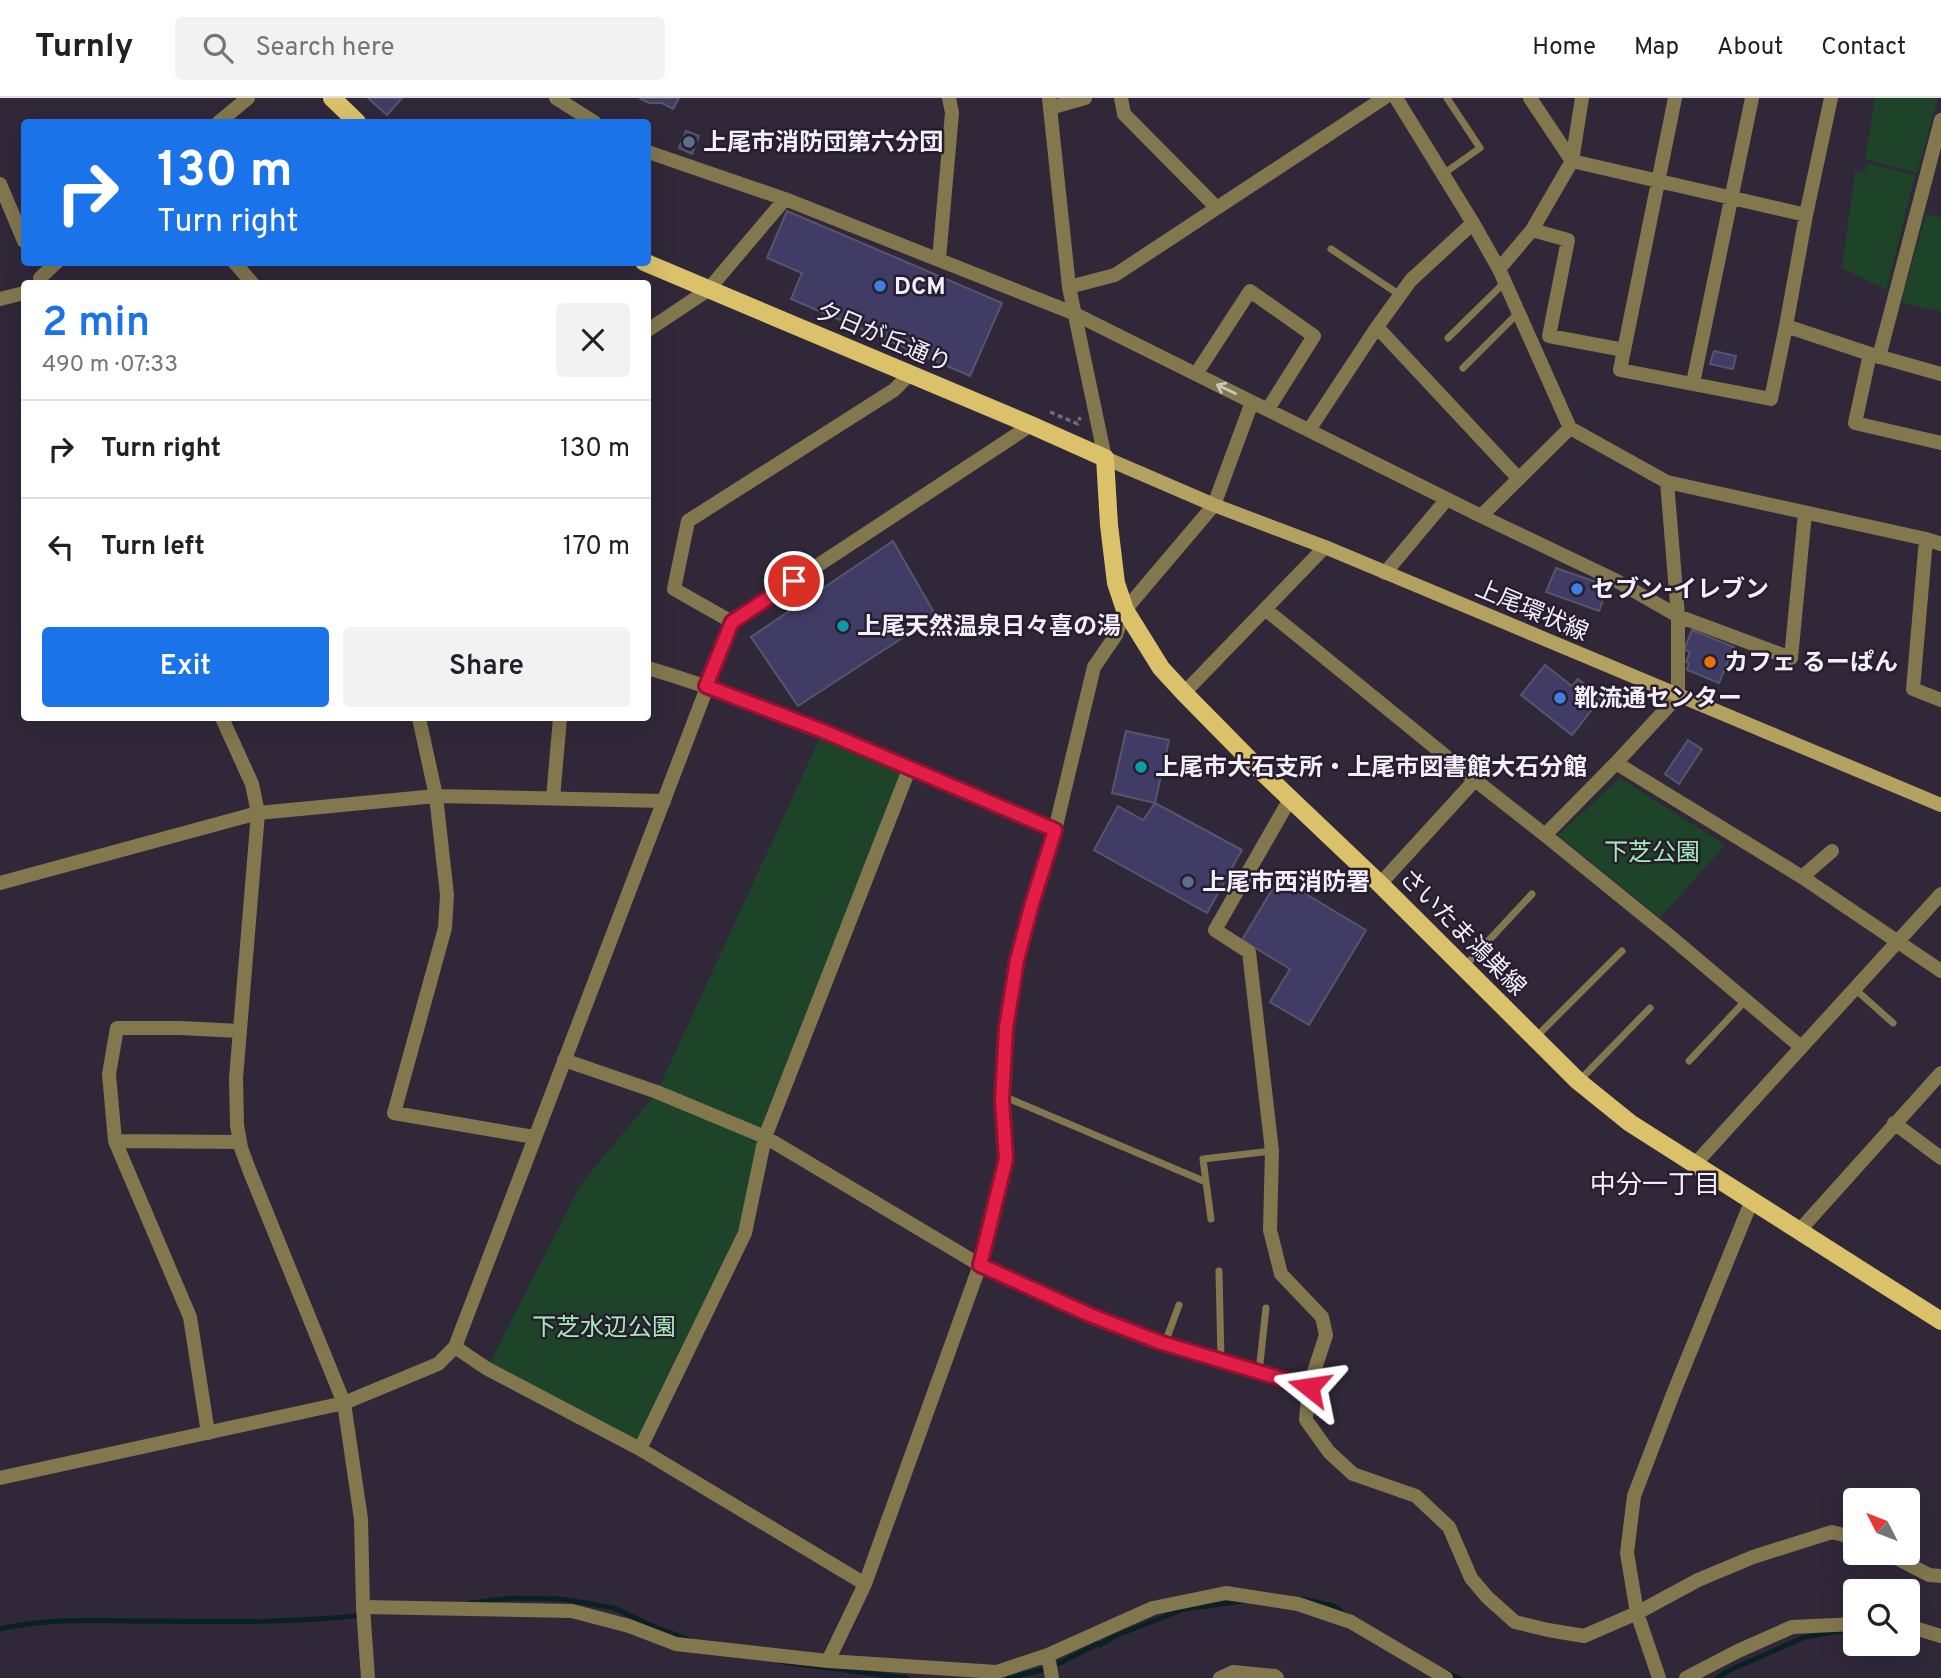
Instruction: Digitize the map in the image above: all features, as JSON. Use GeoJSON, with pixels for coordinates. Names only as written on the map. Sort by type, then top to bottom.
{"type":"FeatureCollection","features":[{"type":"Feature","properties":{"kind":"main road"},"geometry":{"type":"LineString","coordinates":[[332,98],[354,119]]}},
{"type":"Feature","properties":{"kind":"main road","name":"夕日が丘通り"},"geometry":{"type":"LineString","coordinates":[[651,265],[1105,458]]}},
{"type":"Feature","properties":{"kind":"main road","name":"上尾環状線"},"geometry":{"type":"LineString","coordinates":[[1105,458],[1214,505],[1325,547],[1941,805]]}},
{"type":"Feature","properties":{"kind":"main road","name":"さいたま鴻巣線"},"geometry":{"type":"LineString","coordinates":[[1105,458],[1116,583],[1125,610],[1161,668],[1184,693],[1578,1082],[1630,1123],[1941,1321]]}},
{"type":"Feature","properties":{"kind":"street"},"geometry":{"type":"LineString","coordinates":[[223,119],[248,98]]}},
{"type":"Feature","properties":{"kind":"street"},"geometry":{"type":"LineString","coordinates":[[556,98],[589,119]]}},
{"type":"Feature","properties":{"kind":"street"},"geometry":{"type":"LineString","coordinates":[[939,259],[951,113],[949,98]]}},
{"type":"Feature","properties":{"kind":"street"},"geometry":{"type":"LineString","coordinates":[[1085,98],[1049,103],[1073,313],[1105,458]]}},
{"type":"Feature","properties":{"kind":"street"},"geometry":{"type":"LineString","coordinates":[[1121,98],[1124,114],[1217,208]]}},
{"type":"Feature","properties":{"kind":"street"},"geometry":{"type":"LineString","coordinates":[[1069,287],[1115,275],[1384,98]]}},
{"type":"Feature","properties":{"kind":"street"},"geometry":{"type":"LineString","coordinates":[[1396,98],[1474,223],[1502,276],[1570,428],[1667,482],[1941,544]]}},
{"type":"Feature","properties":{"kind":"street"},"geometry":{"type":"LineString","coordinates":[[1530,98],[1572,161],[1806,215]]}},
{"type":"Feature","properties":{"kind":"street"},"geometry":{"type":"LineString","coordinates":[[1502,276],[1572,161],[1582,98]]}},
{"type":"Feature","properties":{"kind":"street"},"geometry":{"type":"LineString","coordinates":[[1675,98],[1620,370],[1771,399],[1831,98]]}},
{"type":"Feature","properties":{"kind":"street"},"geometry":{"type":"LineString","coordinates":[[1693,383],[1752,98]]}},
{"type":"Feature","properties":{"kind":"street"},"geometry":{"type":"LineString","coordinates":[[1941,120],[1855,424],[1941,443]]}},
{"type":"Feature","properties":{"kind":"street"},"geometry":{"type":"LineString","coordinates":[[651,153],[785,199],[1073,313],[1615,580],[1678,616],[1791,658],[1805,513]]}},
{"type":"Feature","properties":{"kind":"street"},"geometry":{"type":"LineString","coordinates":[[0,184],[21,234]]}},
{"type":"Feature","properties":{"kind":"street"},"geometry":{"type":"LineString","coordinates":[[651,328],[708,290],[785,199]]}},
{"type":"Feature","properties":{"kind":"street"},"geometry":{"type":"LineString","coordinates":[[1309,430],[1411,280],[1474,223]]}},
{"type":"Feature","properties":{"kind":"street"},"geometry":{"type":"LineString","coordinates":[[1532,230],[1568,240],[1549,336],[1624,350]]}},
{"type":"Feature","properties":{"kind":"street"},"geometry":{"type":"LineString","coordinates":[[42,280],[54,266]]}},
{"type":"Feature","properties":{"kind":"street"},"geometry":{"type":"LineString","coordinates":[[238,266],[250,280]]}},
{"type":"Feature","properties":{"kind":"street"},"geometry":{"type":"LineString","coordinates":[[1196,374],[1250,291],[1314,336],[1268,409]]}},
{"type":"Feature","properties":{"kind":"street"},"geometry":{"type":"LineString","coordinates":[[0,299],[21,294]]}},
{"type":"Feature","properties":{"kind":"street"},"geometry":{"type":"LineString","coordinates":[[1787,326],[1875,356],[1941,374]]}},
{"type":"Feature","properties":{"kind":"street"},"geometry":{"type":"LineString","coordinates":[[1377,327],[1519,479]]}},
{"type":"Feature","properties":{"kind":"street"},"geometry":{"type":"LineString","coordinates":[[732,622],[674,589],[688,521],[894,390],[909,375]]}},
{"type":"Feature","properties":{"kind":"street"},"geometry":{"type":"LineString","coordinates":[[828,1661],[865,1584],[980,1265],[1006,1159],[1002,1095],[1006,1028],[1017,960],[1055,830],[1094,667],[1116,635],[1125,610],[1214,505],[1252,402]]}},
{"type":"Feature","properties":{"kind":"street"},"geometry":{"type":"LineString","coordinates":[[0,1478],[344,1403],[438,1364],[455,1347],[732,622],[1031,425]]}},
{"type":"Feature","properties":{"kind":"street"},"geometry":{"type":"LineString","coordinates":[[1481,516],[1570,428]]}},
{"type":"Feature","properties":{"kind":"street"},"geometry":{"type":"LineString","coordinates":[[1545,835],[1678,696],[1678,616],[1667,482]]}},
{"type":"Feature","properties":{"kind":"street"},"geometry":{"type":"LineString","coordinates":[[1385,573],[1447,499]]}},
{"type":"Feature","properties":{"kind":"street"},"geometry":{"type":"LineString","coordinates":[[1926,539],[1913,689],[1941,700]]}},
{"type":"Feature","properties":{"kind":"street"},"geometry":{"type":"LineString","coordinates":[[1184,693],[1325,547]]}},
{"type":"Feature","properties":{"kind":"street"},"geometry":{"type":"LineString","coordinates":[[1265,609],[1545,835],[1801,1047]]}},
{"type":"Feature","properties":{"kind":"street"},"geometry":{"type":"LineString","coordinates":[[651,669],[706,686],[823,731],[1055,830]]}},
{"type":"Feature","properties":{"kind":"street"},"geometry":{"type":"LineString","coordinates":[[223,721],[251,784],[258,813],[240,1031],[237,1125],[250,1172],[344,1403],[361,1519],[368,1678]]}},
{"type":"Feature","properties":{"kind":"street"},"geometry":{"type":"LineString","coordinates":[[420,721],[436,796],[447,895],[445,928],[394,1113],[534,1137]]}},
{"type":"Feature","properties":{"kind":"street"},"geometry":{"type":"LineString","coordinates":[[553,799],[560,721]]}},
{"type":"Feature","properties":{"kind":"street"},"geometry":{"type":"LineString","coordinates":[[1616,763],[1802,877],[1941,971]]}},
{"type":"Feature","properties":{"kind":"street"},"geometry":{"type":"LineString","coordinates":[[640,1449],[745,1233],[765,1137],[910,768]]}},
{"type":"Feature","properties":{"kind":"street"},"geometry":{"type":"LineString","coordinates":[[1380,884],[1475,780]]}},
{"type":"Feature","properties":{"kind":"street"},"geometry":{"type":"LineString","coordinates":[[0,883],[258,813],[436,796],[664,801]]}},
{"type":"Feature","properties":{"kind":"street"},"geometry":{"type":"LineString","coordinates":[[1290,799],[1214,930],[1249,952],[1272,1151],[1269,1230],[1281,1274],[1322,1317],[1326,1335],[1309,1387],[1306,1420],[1329,1452],[1353,1474],[1416,1496],[1449,1527],[1471,1578],[1514,1622],[1584,1636],[1637,1613],[1698,1580],[1753,1558],[1832,1532],[1843,1535]]}},
{"type":"Feature","properties":{"kind":"street"},"geometry":{"type":"LineString","coordinates":[[1802,877],[1832,851]]}},
{"type":"Feature","properties":{"kind":"street"},"geometry":{"type":"LineString","coordinates":[[1695,1164],[1941,894]]}},
{"type":"Feature","properties":{"kind":"street"},"geometry":{"type":"LineString","coordinates":[[208,1433],[190,1317],[115,1141],[109,1074],[117,1028],[240,1031]]}},
{"type":"Feature","properties":{"kind":"street"},"geometry":{"type":"LineString","coordinates":[[564,1060],[657,1092],[765,1137],[980,1265],[1090,1315],[1165,1343],[1309,1387]]}},
{"type":"Feature","properties":{"kind":"street"},"geometry":{"type":"LineString","coordinates":[[1799,1231],[1941,1073]]}},
{"type":"Feature","properties":{"kind":"street"},"geometry":{"type":"LineString","coordinates":[[1894,1123],[1941,1158]]}},
{"type":"Feature","properties":{"kind":"street"},"geometry":{"type":"LineString","coordinates":[[115,1141],[240,1142]]}},
{"type":"Feature","properties":{"kind":"street"},"geometry":{"type":"LineString","coordinates":[[1659,1678],[1637,1613],[1627,1553],[1634,1496],[1752,1200]]}},
{"type":"Feature","properties":{"kind":"street"},"geometry":{"type":"LineString","coordinates":[[455,1347],[486,1368],[640,1449],[865,1584]]}},
{"type":"Feature","properties":{"kind":"street"},"geometry":{"type":"LineString","coordinates":[[1910,1565],[1929,1575],[1941,1576]]}},
{"type":"Feature","properties":{"kind":"street"},"geometry":{"type":"LineString","coordinates":[[363,1607],[572,1612],[629,1626],[677,1644],[828,1661],[997,1672],[1048,1655],[1153,1608],[1226,1593],[1298,1604],[1351,1622],[1446,1678]]}},
{"type":"Feature","properties":{"kind":"street"},"geometry":{"type":"LineString","coordinates":[[1686,1678],[1792,1627],[1843,1625]]}},
{"type":"Feature","properties":{"kind":"street"},"geometry":{"type":"LineString","coordinates":[[1920,1630],[1941,1636]]}},
{"type":"Feature","properties":{"kind":"street"},"geometry":{"type":"LineString","coordinates":[[1048,1655],[1052,1678]]}},
{"type":"Feature","properties":{"kind":"street"},"geometry":{"type":"LineString","coordinates":[[1220,1678],[1233,1672],[1278,1678]]}},
{"type":"Feature","properties":{"kind":"lane"},"geometry":{"type":"LineString","coordinates":[[1443,174],[1480,148],[1447,98]]}},
{"type":"Feature","properties":{"kind":"lane"},"geometry":{"type":"LineString","coordinates":[[1331,249],[1400,295]]}},
{"type":"Feature","properties":{"kind":"lane"},"geometry":{"type":"LineString","coordinates":[[1448,338],[1502,276]]}},
{"type":"Feature","properties":{"kind":"lane"},"geometry":{"type":"LineString","coordinates":[[1463,368],[1518,313]]}},
{"type":"Feature","properties":{"kind":"lane"},"geometry":{"type":"LineString","coordinates":[[1463,967],[1532,894]]}},
{"type":"Feature","properties":{"kind":"lane"},"geometry":{"type":"LineString","coordinates":[[1535,1039],[1622,951]]}},
{"type":"Feature","properties":{"kind":"lane"},"geometry":{"type":"LineString","coordinates":[[1854,989],[1893,1023]]}},
{"type":"Feature","properties":{"kind":"lane"},"geometry":{"type":"LineString","coordinates":[[1689,1061],[1746,1000]]}},
{"type":"Feature","properties":{"kind":"lane"},"geometry":{"type":"LineString","coordinates":[[1578,1082],[1650,1008]]}},
{"type":"Feature","properties":{"kind":"lane"},"geometry":{"type":"LineString","coordinates":[[1002,1095],[1206,1182]]}},
{"type":"Feature","properties":{"kind":"lane"},"geometry":{"type":"LineString","coordinates":[[1211,1219],[1203,1159],[1272,1151]]}},
{"type":"Feature","properties":{"kind":"lane"},"geometry":{"type":"LineString","coordinates":[[1219,1270],[1221,1361]]}},
{"type":"Feature","properties":{"kind":"lane"},"geometry":{"type":"LineString","coordinates":[[1165,1343],[1179,1304]]}},
{"type":"Feature","properties":{"kind":"lane"},"geometry":{"type":"LineString","coordinates":[[1259,1373],[1266,1308]]}},
{"type":"Feature","properties":{"kind":"path"},"geometry":{"type":"LineString","coordinates":[[1040,409],[1079,424],[1081,412]]}},
{"type":"Feature","properties":{"kind":"green space"},"geometry":{"type":"Polygon","coordinates":[[[1875,98],[1938,98],[1917,173],[1865,159],[1875,98]]]}},
{"type":"Feature","properties":{"kind":"green space"},"geometry":{"type":"Polygon","coordinates":[[[1868,163],[1915,176],[1886,290],[1842,268],[1855,171],[1864,173],[1868,163]]]}},
{"type":"Feature","properties":{"kind":"green space"},"geometry":{"type":"Polygon","coordinates":[[[1926,214],[1941,218],[1941,312],[1901,302],[1926,214]]]}},
{"type":"Feature","properties":{"kind":"green space","name":"下芝水辺公園"},"geometry":{"type":"Polygon","coordinates":[[[823,731],[910,767],[765,1137],[745,1233],[640,1449],[487,1368],[581,1184],[657,1092],[823,731]]]}},
{"type":"Feature","properties":{"kind":"green space","name":"下芝公園"},"geometry":{"type":"Polygon","coordinates":[[[1620,778],[1725,845],[1660,918],[1558,835],[1620,778]]]}},
{"type":"Feature","properties":{"kind":"building"},"geometry":{"type":"Polygon","coordinates":[[[368,98],[402,98],[387,115],[368,98]]]}},
{"type":"Feature","properties":{"kind":"building"},"geometry":{"type":"Polygon","coordinates":[[[639,98],[679,98],[673,109],[662,103],[649,103],[639,98]]]}},
{"type":"Feature","properties":{"kind":"building"},"geometry":{"type":"Polygon","coordinates":[[[686,131],[699,136],[692,154],[679,148],[686,131]]]}},
{"type":"Feature","properties":{"kind":"building","name":"DCM"},"geometry":{"type":"Polygon","coordinates":[[[787,211],[1002,303],[970,376],[791,299],[802,273],[767,258],[787,211]]]}},
{"type":"Feature","properties":{"kind":"building"},"geometry":{"type":"Polygon","coordinates":[[[1714,351],[1736,356],[1733,369],[1710,364],[1714,351]]]}},
{"type":"Feature","properties":{"kind":"building","name":"上尾天然温泉日々喜の湯"},"geometry":{"type":"Polygon","coordinates":[[[893,541],[936,616],[798,706],[751,637],[893,541]]]}},
{"type":"Feature","properties":{"kind":"building","name":"セブン-イレブン"},"geometry":{"type":"Polygon","coordinates":[[[1556,568],[1608,586],[1599,611],[1546,592],[1556,568]]]}},
{"type":"Feature","properties":{"kind":"building"},"geometry":{"type":"Polygon","coordinates":[[[1692,630],[1734,647],[1719,683],[1687,670],[1689,663],[1686,662],[1690,652],[1684,650],[1692,630]]]}},
{"type":"Feature","properties":{"kind":"building"},"geometry":{"type":"Polygon","coordinates":[[[1545,665],[1572,686],[1578,679],[1601,698],[1572,735],[1521,695],[1545,665]]]}},
{"type":"Feature","properties":{"kind":"building","name":"上尾市大石支所・上尾市図書館大石分館"},"geometry":{"type":"Polygon","coordinates":[[[1126,731],[1169,740],[1155,803],[1112,793],[1126,731]]]}},
{"type":"Feature","properties":{"kind":"building"},"geometry":{"type":"Polygon","coordinates":[[[1688,740],[1702,749],[1679,784],[1665,774],[1688,740]]]}},
{"type":"Feature","properties":{"kind":"building","name":"上尾市西消防署"},"geometry":{"type":"Polygon","coordinates":[[[1155,803],[1242,850],[1207,913],[1094,850],[1118,806],[1143,820],[1155,803]]]}},
{"type":"Feature","properties":{"kind":"building"},"geometry":{"type":"Polygon","coordinates":[[[1279,878],[1366,930],[1309,1025],[1270,1002],[1290,969],[1242,940],[1279,878]]]}},
{"type":"Feature","properties":{"kind":"waterway"},"geometry":{"type":"LineString","coordinates":[[470,1603],[511,1598],[562,1599],[614,1608],[690,1640]]}},
{"type":"Feature","properties":{"kind":"waterway"},"geometry":{"type":"LineString","coordinates":[[1302,1599],[1334,1606],[1347,1616]]}},
{"type":"Feature","properties":{"kind":"waterway"},"geometry":{"type":"LineString","coordinates":[[1008,1678],[1042,1670],[1115,1636],[1184,1609],[1243,1601]]}},
{"type":"Feature","properties":{"kind":"waterway"},"geometry":{"type":"LineString","coordinates":[[0,1629],[58,1621],[258,1621],[363,1615]]}},
{"type":"Feature","properties":{"kind":"waterway"},"geometry":{"type":"LineString","coordinates":[[1717,1678],[1805,1637],[1842,1631]]}},
{"type":"Feature","properties":{"kind":"waterway"},"geometry":{"type":"LineString","coordinates":[[781,1662],[907,1678]]}},
{"type":"Feature","properties":{"kind":"waterway"},"geometry":{"type":"LineString","coordinates":[[1446,1672],[1459,1678]]}},
{"type":"Feature","properties":{"kind":"place","name":"上尾市消防団第六分団"},"geometry":{"type":"Point","coordinates":[689,142]}},
{"type":"Feature","properties":{"kind":"place","name":"DCM"},"geometry":{"type":"Point","coordinates":[880,286]}},
{"type":"Feature","properties":{"kind":"place","name":"セブン-イレブン"},"geometry":{"type":"Point","coordinates":[1577,589]}},
{"type":"Feature","properties":{"kind":"place","name":"上尾天然温泉日々喜の湯"},"geometry":{"type":"Point","coordinates":[843,626]}},
{"type":"Feature","properties":{"kind":"place","name":"カフェ るーぱん"},"geometry":{"type":"Point","coordinates":[1710,662]}},
{"type":"Feature","properties":{"kind":"place","name":"靴流通センター"},"geometry":{"type":"Point","coordinates":[1560,698]}},
{"type":"Feature","properties":{"kind":"place","name":"上尾市大石支所・上尾市図書館大石分館"},"geometry":{"type":"Point","coordinates":[1141,767]}},
{"type":"Feature","properties":{"kind":"place","name":"上尾市西消防署"},"geometry":{"type":"Point","coordinates":[1188,882]}},
{"type":"Feature","properties":{"kind":"district","name":"中分一丁目"},"geometry":{"type":"Point","coordinates":[1655,1184]}},
{"type":"Feature","properties":{"kind":"route"},"geometry":{"type":"LineString","coordinates":[[794,581],[732,622],[706,686],[823,731],[1055,830],[1017,960],[1006,1028],[1002,1100],[1006,1159],[980,1265],[1090,1315],[1159,1342],[1309,1387]]}}]}
